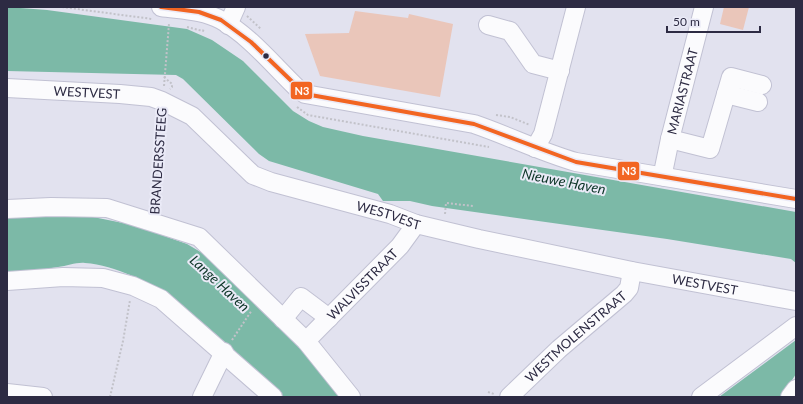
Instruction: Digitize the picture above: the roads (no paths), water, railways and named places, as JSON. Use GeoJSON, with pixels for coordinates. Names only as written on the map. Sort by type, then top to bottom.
{"type":"FeatureCollection","features":[{"type":"Feature","properties":{"kind":"street"},"geometry":{"type":"LineString","coordinates":[[161,7],[194,11],[209,15],[228,25],[239,33],[305,94],[474,124],[497,132],[550,155],[576,162],[796,199]]}},
{"type":"Feature","properties":{"kind":"street"},"geometry":{"type":"LineString","coordinates":[[228,25],[236,7]]}},
{"type":"Feature","properties":{"kind":"street"},"geometry":{"type":"LineString","coordinates":[[535,148],[543,134],[576,7]]}},
{"type":"Feature","properties":{"kind":"street","name":"MARIASTRAAT"},"geometry":{"type":"LineString","coordinates":[[665,177],[664,168],[670,139],[704,7]]}},
{"type":"Feature","properties":{"kind":"street"},"geometry":{"type":"LineString","coordinates":[[488,25],[510,31],[533,64],[560,71]]}},
{"type":"Feature","properties":{"kind":"street","name":"WESTVEST"},"geometry":{"type":"LineString","coordinates":[[7,88],[151,97],[165,96],[192,116],[253,175],[271,182],[390,214],[416,224],[632,271],[796,301]]}},
{"type":"Feature","properties":{"kind":"street"},"geometry":{"type":"LineString","coordinates":[[670,139],[710,149],[726,94],[760,93]]}},
{"type":"Feature","properties":{"kind":"street"},"geometry":{"type":"LineString","coordinates":[[7,209],[51,207],[107,208],[153,221],[199,237],[306,341],[351,397]]}},
{"type":"Feature","properties":{"kind":"street","name":"WALVISSTRAAT"},"geometry":{"type":"LineString","coordinates":[[306,341],[400,246],[416,224]]}},
{"type":"Feature","properties":{"kind":"street","name":"WESTMOLENSTRAAT"},"geometry":{"type":"LineString","coordinates":[[518,395],[559,349],[624,294],[629,288],[632,271]]}},
{"type":"Feature","properties":{"kind":"street"},"geometry":{"type":"LineString","coordinates":[[7,281],[63,277],[103,278],[132,286],[161,299],[228,346],[273,397]]}},
{"type":"Feature","properties":{"kind":"street"},"geometry":{"type":"LineString","coordinates":[[283,319],[301,297],[329,318]]}},
{"type":"Feature","properties":{"kind":"street"},"geometry":{"type":"LineString","coordinates":[[701,397],[796,326]]}},
{"type":"Feature","properties":{"kind":"street"},"geometry":{"type":"LineString","coordinates":[[202,397],[228,346]]}},
{"type":"Feature","properties":{"kind":"street"},"geometry":{"type":"LineString","coordinates":[[790,397],[796,389]]}},
{"type":"Feature","properties":{"kind":"street"},"geometry":{"type":"LineString","coordinates":[[7,392],[43,397]]}},
{"type":"Feature","properties":{"kind":"water","name":"Nieuwe Haven"},"geometry":{"type":"Polygon","coordinates":[[[7,7],[47,10],[187,29],[212,40],[243,61],[293,111],[309,121],[323,127],[363,136],[796,212],[796,263],[791,259],[667,239],[432,206],[410,201],[383,201],[378,194],[269,161],[259,154],[183,79],[176,75],[7,71],[7,7]]]}},
{"type":"Feature","properties":{"kind":"water","name":"Lange Haven"},"geometry":{"type":"Polygon","coordinates":[[[83,215],[133,225],[187,244],[209,257],[307,355],[340,397],[281,397],[240,356],[192,314],[166,295],[140,280],[113,268],[82,263],[7,274],[7,217],[83,215]]]}},
{"type":"Feature","properties":{"kind":"water"},"geometry":{"type":"Polygon","coordinates":[[[796,340],[796,374],[781,397],[719,397],[796,340]]]}}]}
